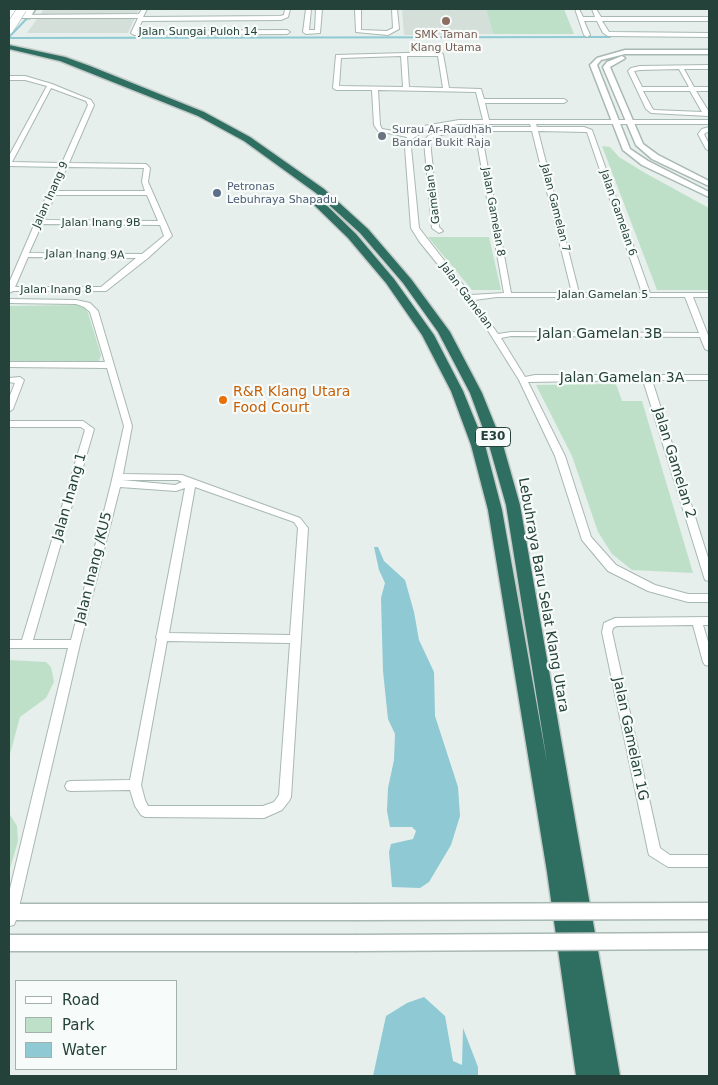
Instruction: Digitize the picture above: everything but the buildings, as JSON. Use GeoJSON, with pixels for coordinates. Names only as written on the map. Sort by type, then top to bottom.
{"type":"FeatureCollection","features":[{"type":"Feature","properties":{"kind":"highway","name":"Lebuhraya Baru Selat Klang Utara"},"geometry":{"type":"LineString","coordinates":[[9,47],[62,59],[105,75],[201,114],[246,139],[320,191],[364,231],[407,281],[444,332],[476,393],[496,445],[513,505],[608,1076]]}},
{"type":"Feature","properties":{"kind":"highway","name":"E30"},"geometry":{"type":"LineString","coordinates":[[9,52],[72,69],[132,91],[197,119],[238,144],[312,197],[352,236],[390,281],[428,335],[457,391],[478,445],[495,510],[557,872],[587,1076]]}},
{"type":"Feature","properties":{"kind":"main road"},"geometry":{"type":"LineString","coordinates":[[9,15],[12,9]]}},
{"type":"Feature","properties":{"kind":"main road"},"geometry":{"type":"LineString","coordinates":[[9,29],[30,14]]}},
{"type":"Feature","properties":{"kind":"street"},"geometry":{"type":"LineString","coordinates":[[30,14],[44,9]]}},
{"type":"Feature","properties":{"kind":"street","name":"Jalan Sungai Puloh 14"},"geometry":{"type":"LineString","coordinates":[[144,9],[134,33],[286,32]]}},
{"type":"Feature","properties":{"kind":"street"},"geometry":{"type":"LineString","coordinates":[[9,15],[281,18],[286,16],[286,9]]}},
{"type":"Feature","properties":{"kind":"street"},"geometry":{"type":"LineString","coordinates":[[308,9],[306,32],[318,32],[319,9]]}},
{"type":"Feature","properties":{"kind":"street"},"geometry":{"type":"LineString","coordinates":[[358,9],[358,31],[388,33],[396,29],[395,9]]}},
{"type":"Feature","properties":{"kind":"street"},"geometry":{"type":"LineString","coordinates":[[577,9],[587,35]]}},
{"type":"Feature","properties":{"kind":"street"},"geometry":{"type":"LineString","coordinates":[[594,9],[608,34],[709,34]]}},
{"type":"Feature","properties":{"kind":"street"},"geometry":{"type":"LineString","coordinates":[[582,19],[636,16],[673,16],[709,19]]}},
{"type":"Feature","properties":{"kind":"street"},"geometry":{"type":"LineString","coordinates":[[709,52],[625,52],[599,59],[593,65],[627,150],[709,195]]}},
{"type":"Feature","properties":{"kind":"street"},"geometry":{"type":"LineString","coordinates":[[404,55],[406,89]]}},
{"type":"Feature","properties":{"kind":"street"},"geometry":{"type":"LineString","coordinates":[[446,89],[441,55],[338,56],[336,88],[479,90],[486,122]]}},
{"type":"Feature","properties":{"kind":"street"},"geometry":{"type":"LineString","coordinates":[[709,57],[624,58],[608,64],[606,67],[640,145],[647,152],[709,184]]}},
{"type":"Feature","properties":{"kind":"street"},"geometry":{"type":"LineString","coordinates":[[681,68],[708,114]]}},
{"type":"Feature","properties":{"kind":"street"},"geometry":{"type":"LineString","coordinates":[[708,114],[652,112],[631,71],[633,69],[709,68]]}},
{"type":"Feature","properties":{"kind":"street"},"geometry":{"type":"LineString","coordinates":[[9,78],[25,78],[50,85],[9,163],[146,166],[144,179],[148,193],[168,236],[145,256]]}},
{"type":"Feature","properties":{"kind":"street","name":"Jalan Inang 9"},"geometry":{"type":"LineString","coordinates":[[9,290],[91,105],[88,100],[50,85]]}},
{"type":"Feature","properties":{"kind":"street"},"geometry":{"type":"LineString","coordinates":[[639,88],[709,89]]}},
{"type":"Feature","properties":{"kind":"street"},"geometry":{"type":"LineString","coordinates":[[376,89],[377,126],[380,130],[411,136],[424,128],[441,124],[486,122],[534,125]]}},
{"type":"Feature","properties":{"kind":"street"},"geometry":{"type":"LineString","coordinates":[[482,101],[564,101]]}},
{"type":"Feature","properties":{"kind":"street"},"geometry":{"type":"LineString","coordinates":[[478,129],[615,122],[709,122]]}},
{"type":"Feature","properties":{"kind":"street","name":"Jalan Gamelan 6"},"geometry":{"type":"LineString","coordinates":[[534,125],[590,131],[646,295]]}},
{"type":"Feature","properties":{"kind":"street","name":"Jalan Gamelan 7"},"geometry":{"type":"LineString","coordinates":[[534,125],[576,295]]}},
{"type":"Feature","properties":{"kind":"street","name":"Gamelan 9"},"geometry":{"type":"LineString","coordinates":[[439,231],[435,224],[427,141],[430,137],[440,132],[478,129]]}},
{"type":"Feature","properties":{"kind":"street","name":"Jalan Gamelan 8"},"geometry":{"type":"LineString","coordinates":[[478,129],[508,295]]}},
{"type":"Feature","properties":{"kind":"street"},"geometry":{"type":"LineString","coordinates":[[709,129],[704,130],[701,134],[709,149]]}},
{"type":"Feature","properties":{"kind":"street","name":"Jalan Gamelan"},"geometry":{"type":"LineString","coordinates":[[411,136],[408,146],[415,228],[469,298],[523,380],[560,456],[586,538],[612,568],[652,588],[688,598],[709,598]]}},
{"type":"Feature","properties":{"kind":"street"},"geometry":{"type":"LineString","coordinates":[[52,193],[148,193]]}},
{"type":"Feature","properties":{"kind":"street","name":"Jalan Inang 9B"},"geometry":{"type":"LineString","coordinates":[[38,222],[163,223]]}},
{"type":"Feature","properties":{"kind":"street","name":"Jalan Inang 9A"},"geometry":{"type":"LineString","coordinates":[[24,255],[145,256]]}},
{"type":"Feature","properties":{"kind":"street","name":"Jalan Inang 8"},"geometry":{"type":"LineString","coordinates":[[9,290],[103,289],[145,256]]}},
{"type":"Feature","properties":{"kind":"street","name":"Jalan Gamelan 5"},"geometry":{"type":"LineString","coordinates":[[469,298],[497,295],[709,295]]}},
{"type":"Feature","properties":{"kind":"street"},"geometry":{"type":"LineString","coordinates":[[688,295],[709,350]]}},
{"type":"Feature","properties":{"kind":"street","name":"Jalan Inang /KU5"},"geometry":{"type":"LineString","coordinates":[[9,301],[76,302],[87,305],[94,311],[108,365],[128,426],[117,481],[9,915]]}},
{"type":"Feature","properties":{"kind":"street","name":"Jalan Gamelan 3B"},"geometry":{"type":"LineString","coordinates":[[496,337],[511,334],[704,335]]}},
{"type":"Feature","properties":{"kind":"street"},"geometry":{"type":"LineString","coordinates":[[9,365],[108,365]]}},
{"type":"Feature","properties":{"kind":"street","name":"Jalan Gamelan 3A"},"geometry":{"type":"LineString","coordinates":[[523,380],[535,378],[709,377]]}},
{"type":"Feature","properties":{"kind":"street","name":"Jalan Gamelan 2"},"geometry":{"type":"LineString","coordinates":[[647,378],[709,577]]}},
{"type":"Feature","properties":{"kind":"street"},"geometry":{"type":"LineString","coordinates":[[9,380],[20,380],[9,409]]}},
{"type":"Feature","properties":{"kind":"street","name":"Jalan Inang 1"},"geometry":{"type":"LineString","coordinates":[[9,424],[83,424],[90,429],[26,644]]}},
{"type":"Feature","properties":{"kind":"street"},"geometry":{"type":"LineString","coordinates":[[117,481],[176,488],[190,482],[297,520],[303,528],[285,797],[278,806],[264,812],[145,811],[139,802],[135,785],[190,482]]}},
{"type":"Feature","properties":{"kind":"street"},"geometry":{"type":"LineString","coordinates":[[709,621],[697,622],[709,662]]}},
{"type":"Feature","properties":{"kind":"street","name":"Jalan Gamelan 1G"},"geometry":{"type":"LineString","coordinates":[[697,622],[615,622],[608,626],[606,632],[654,851],[668,861],[709,861]]}},
{"type":"Feature","properties":{"kind":"street"},"geometry":{"type":"LineString","coordinates":[[161,637],[296,639]]}},
{"type":"Feature","properties":{"kind":"street"},"geometry":{"type":"LineString","coordinates":[[9,644],[75,644]]}},
{"type":"Feature","properties":{"kind":"street"},"geometry":{"type":"LineString","coordinates":[[71,786],[135,785]]}},
{"type":"Feature","properties":{"kind":"street"},"geometry":{"type":"LineString","coordinates":[[9,915],[709,911]]}},
{"type":"Feature","properties":{"kind":"street"},"geometry":{"type":"LineString","coordinates":[[9,944],[709,941]]}},
{"type":"Feature","properties":{"kind":"shaded area"},"geometry":{"type":"Polygon","coordinates":[[[44,9],[139,9],[128,33],[27,33],[44,9]]]}},
{"type":"Feature","properties":{"kind":"shaded area","name":"SMK Taman Klang Utama"},"geometry":{"type":"Polygon","coordinates":[[[402,9],[486,9],[493,34],[404,35],[402,9]]]}},
{"type":"Feature","properties":{"kind":"green space"},"geometry":{"type":"Polygon","coordinates":[[[486,9],[564,9],[574,34],[493,34],[486,9]]]}},
{"type":"Feature","properties":{"kind":"green space"},"geometry":{"type":"Polygon","coordinates":[[[602,146],[610,147],[619,157],[709,208],[709,290],[657,290],[602,146]]]}},
{"type":"Feature","properties":{"kind":"green space"},"geometry":{"type":"Polygon","coordinates":[[[428,237],[489,237],[501,290],[472,290],[428,237]]]}},
{"type":"Feature","properties":{"kind":"green space"},"geometry":{"type":"Polygon","coordinates":[[[76,305],[85,308],[88,313],[101,355],[99,361],[9,362],[9,306],[76,305]]]}},
{"type":"Feature","properties":{"kind":"green space"},"geometry":{"type":"Polygon","coordinates":[[[616,384],[622,401],[642,401],[693,573],[632,570],[612,554],[598,532],[572,456],[536,385],[616,384]]]}},
{"type":"Feature","properties":{"kind":"green space"},"geometry":{"type":"Polygon","coordinates":[[[9,660],[46,662],[51,667],[54,682],[46,698],[20,717],[9,758],[9,660]]]}},
{"type":"Feature","properties":{"kind":"green space"},"geometry":{"type":"Polygon","coordinates":[[[9,813],[17,826],[18,841],[9,872],[9,813]]]}},
{"type":"Feature","properties":{"kind":"water"},"geometry":{"type":"Polygon","coordinates":[[[374,547],[378,547],[384,561],[405,580],[419,640],[434,672],[435,716],[458,787],[460,816],[451,845],[429,882],[420,888],[392,887],[389,852],[391,844],[413,839],[416,831],[412,827],[390,827],[387,811],[388,788],[394,760],[395,734],[388,719],[383,671],[381,598],[385,583],[379,570],[374,547]]]}},
{"type":"Feature","properties":{"kind":"water"},"geometry":{"type":"Polygon","coordinates":[[[424,997],[445,1016],[453,1061],[462,1065],[463,1028],[478,1067],[478,1076],[373,1076],[386,1016],[407,1003],[424,997]]]}},
{"type":"Feature","properties":{"kind":"waterway"},"geometry":{"type":"LineString","coordinates":[[9,37],[36,9]]}},
{"type":"Feature","properties":{"kind":"waterway"},"geometry":{"type":"LineString","coordinates":[[9,38],[610,37]]}},
{"type":"Feature","properties":{"kind":"place","name":"SMK Taman Klang Utama"},"geometry":{"type":"Point","coordinates":[446,21]}},
{"type":"Feature","properties":{"kind":"place","name":"Surau Ar-Raudhah Bandar Bukit Raja"},"geometry":{"type":"Point","coordinates":[382,136]}},
{"type":"Feature","properties":{"kind":"place","name":"Petronas Lebuhraya Shapadu"},"geometry":{"type":"Point","coordinates":[217,193]}},
{"type":"Feature","properties":{"kind":"place","name":"R&R Klang Utara Food Court"},"geometry":{"type":"Point","coordinates":[223,400]}}]}
